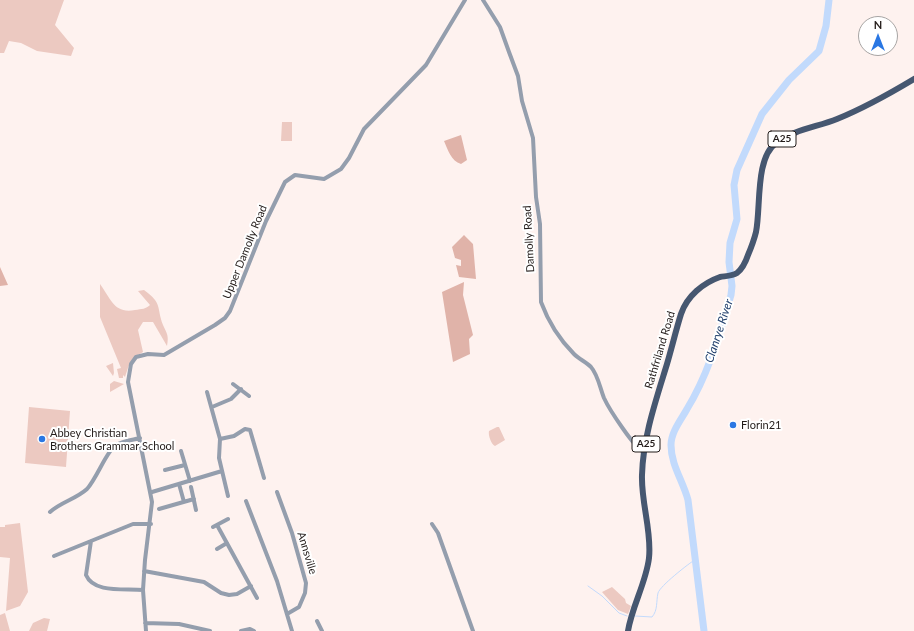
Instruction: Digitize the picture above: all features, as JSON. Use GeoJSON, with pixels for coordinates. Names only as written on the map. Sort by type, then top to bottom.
{"type":"FeatureCollection","features":[{"type":"Feature","properties":{"kind":"main road","name":"Rathfriland Road"},"geometry":{"type":"LineString","coordinates":[[628,631],[632,611],[648,566],[649,556],[649,542],[642,486],[644,452],[655,402],[682,312],[700,287],[708,282],[738,272],[748,256],[756,232],[760,185],[766,156],[769,149],[776,142],[790,135],[838,119],[914,79]]}},
{"type":"Feature","properties":{"kind":"street","name":"Upper Damolly Road"},"geometry":{"type":"LineString","coordinates":[[146,631],[144,571],[151,524],[152,492],[128,382],[131,364],[136,357],[148,354],[164,355],[225,318],[234,304],[254,250],[285,182],[295,175],[324,179],[341,169],[349,158],[364,129],[426,65],[465,0]]}},
{"type":"Feature","properties":{"kind":"street","name":"Damolly Road"},"geometry":{"type":"LineString","coordinates":[[482,0],[500,27],[512,58],[518,76],[522,101],[534,138],[536,197],[540,230],[541,302],[545,313],[564,342],[575,354],[592,368],[608,405],[633,444],[638,450],[644,452]]}},
{"type":"Feature","properties":{"kind":"street"},"geometry":{"type":"LineString","coordinates":[[233,384],[249,396]]}},
{"type":"Feature","properties":{"kind":"street"},"geometry":{"type":"LineString","coordinates":[[212,406],[231,399],[241,390]]}},
{"type":"Feature","properties":{"kind":"street"},"geometry":{"type":"LineString","coordinates":[[208,392],[220,439],[219,458],[228,496]]}},
{"type":"Feature","properties":{"kind":"street"},"geometry":{"type":"LineString","coordinates":[[220,439],[234,436],[245,429],[250,430],[264,478]]}},
{"type":"Feature","properties":{"kind":"street"},"geometry":{"type":"LineString","coordinates":[[50,512],[62,503],[74,498],[86,490],[98,474],[110,450],[116,445],[140,438]]}},
{"type":"Feature","properties":{"kind":"street"},"geometry":{"type":"LineString","coordinates":[[181,451],[190,481]]}},
{"type":"Feature","properties":{"kind":"street"},"geometry":{"type":"LineString","coordinates":[[165,470],[185,465]]}},
{"type":"Feature","properties":{"kind":"street"},"geometry":{"type":"LineString","coordinates":[[152,492],[222,471]]}},
{"type":"Feature","properties":{"kind":"street"},"geometry":{"type":"LineString","coordinates":[[179,484],[184,502]]}},
{"type":"Feature","properties":{"kind":"street"},"geometry":{"type":"LineString","coordinates":[[191,487],[196,510]]}},
{"type":"Feature","properties":{"kind":"street","name":"Annsville"},"geometry":{"type":"LineString","coordinates":[[272,498],[277,494],[292,533],[306,583],[305,593],[300,607],[287,614]]}},
{"type":"Feature","properties":{"kind":"street"},"geometry":{"type":"LineString","coordinates":[[159,508],[194,499]]}},
{"type":"Feature","properties":{"kind":"street"},"geometry":{"type":"LineString","coordinates":[[246,501],[278,580],[292,631]]}},
{"type":"Feature","properties":{"kind":"street"},"geometry":{"type":"LineString","coordinates":[[228,519],[215,526],[227,543],[257,598]]}},
{"type":"Feature","properties":{"kind":"street"},"geometry":{"type":"LineString","coordinates":[[54,556],[136,523],[151,524]]}},
{"type":"Feature","properties":{"kind":"street"},"geometry":{"type":"LineString","coordinates":[[432,524],[438,533],[473,631]]}},
{"type":"Feature","properties":{"kind":"street"},"geometry":{"type":"LineString","coordinates":[[91,541],[86,575],[93,584],[100,587],[144,590]]}},
{"type":"Feature","properties":{"kind":"street"},"geometry":{"type":"LineString","coordinates":[[217,549],[227,543]]}},
{"type":"Feature","properties":{"kind":"street"},"geometry":{"type":"LineString","coordinates":[[144,571],[204,582],[221,593],[229,595],[237,594],[251,586]]}},
{"type":"Feature","properties":{"kind":"street"},"geometry":{"type":"LineString","coordinates":[[317,621],[322,631]]}},
{"type":"Feature","properties":{"kind":"street"},"geometry":{"type":"LineString","coordinates":[[145,623],[179,624],[210,631]]}},
{"type":"Feature","properties":{"kind":"street"},"geometry":{"type":"LineString","coordinates":[[241,631],[250,629],[254,631]]}},
{"type":"Feature","properties":{"kind":"shaded area"},"geometry":{"type":"Polygon","coordinates":[[[0,0],[64,0],[55,25],[74,48],[71,56],[37,51],[21,43],[9,41],[4,53],[0,53],[0,0]]]}},
{"type":"Feature","properties":{"kind":"shaded area"},"geometry":{"type":"Polygon","coordinates":[[[282,122],[292,122],[292,141],[281,141],[282,122]]]}},
{"type":"Feature","properties":{"kind":"shaded area"},"geometry":{"type":"Polygon","coordinates":[[[461,135],[467,160],[461,164],[452,158],[444,141],[461,135]]]}},
{"type":"Feature","properties":{"kind":"shaded area"},"geometry":{"type":"Polygon","coordinates":[[[464,235],[473,244],[476,279],[459,277],[456,265],[461,266],[461,260],[455,258],[452,247],[464,235]]]}},
{"type":"Feature","properties":{"kind":"shaded area"},"geometry":{"type":"Polygon","coordinates":[[[0,267],[8,285],[0,286],[0,267]]]}},
{"type":"Feature","properties":{"kind":"shaded area"},"geometry":{"type":"Polygon","coordinates":[[[464,282],[463,295],[473,335],[469,339],[470,354],[453,362],[442,292],[464,282]]]}},
{"type":"Feature","properties":{"kind":"shaded area"},"geometry":{"type":"Polygon","coordinates":[[[100,284],[114,304],[122,310],[128,311],[144,309],[150,305],[138,291],[144,290],[157,302],[168,339],[167,346],[153,322],[143,322],[138,330],[143,352],[132,360],[125,377],[123,375],[123,378],[119,378],[117,369],[121,368],[100,317],[100,284]]]}},
{"type":"Feature","properties":{"kind":"shaded area"},"geometry":{"type":"Polygon","coordinates":[[[113,363],[114,373],[113,376],[106,366],[113,363]]]}},
{"type":"Feature","properties":{"kind":"shaded area"},"geometry":{"type":"Polygon","coordinates":[[[114,381],[124,384],[110,392],[110,384],[114,381]]]}},
{"type":"Feature","properties":{"kind":"shaded area"},"geometry":{"type":"Polygon","coordinates":[[[29,407],[70,411],[66,467],[25,463],[29,407]]]}},
{"type":"Feature","properties":{"kind":"shaded area"},"geometry":{"type":"Polygon","coordinates":[[[499,427],[505,440],[495,446],[489,437],[489,431],[499,427]]]}},
{"type":"Feature","properties":{"kind":"shaded area"},"geometry":{"type":"Polygon","coordinates":[[[20,523],[28,592],[20,606],[6,611],[10,558],[0,557],[0,527],[20,523]]]}},
{"type":"Feature","properties":{"kind":"shaded area"},"geometry":{"type":"Polygon","coordinates":[[[612,587],[625,599],[626,603],[631,606],[628,614],[618,610],[602,592],[612,587]]]}},
{"type":"Feature","properties":{"kind":"shaded area"},"geometry":{"type":"Polygon","coordinates":[[[5,613],[10,631],[0,631],[0,615],[5,613]]]}},
{"type":"Feature","properties":{"kind":"shaded area"},"geometry":{"type":"Polygon","coordinates":[[[44,618],[50,619],[47,631],[29,631],[33,623],[44,618]]]}},
{"type":"Feature","properties":{"kind":"waterway","name":"Clanrye River"},"geometry":{"type":"LineString","coordinates":[[704,631],[688,500],[673,459],[671,440],[674,431],[695,395],[707,368],[718,339],[731,295],[732,286],[729,262],[730,243],[737,219],[734,185],[737,170],[762,114],[789,80],[819,51],[826,26],[829,0]]}},
{"type":"Feature","properties":{"kind":"waterway"},"geometry":{"type":"LineString","coordinates":[[635,616],[652,617],[655,612],[658,593],[660,590],[675,575],[696,559]]}},
{"type":"Feature","properties":{"kind":"waterway"},"geometry":{"type":"LineString","coordinates":[[588,586],[602,596],[619,613],[627,616]]}},
{"type":"Feature","properties":{"kind":"place","name":"Florin21"},"geometry":{"type":"Point","coordinates":[733,425]}},
{"type":"Feature","properties":{"kind":"place","name":"Abbey Christian Brothers Grammar School"},"geometry":{"type":"Point","coordinates":[42,439]}}]}
